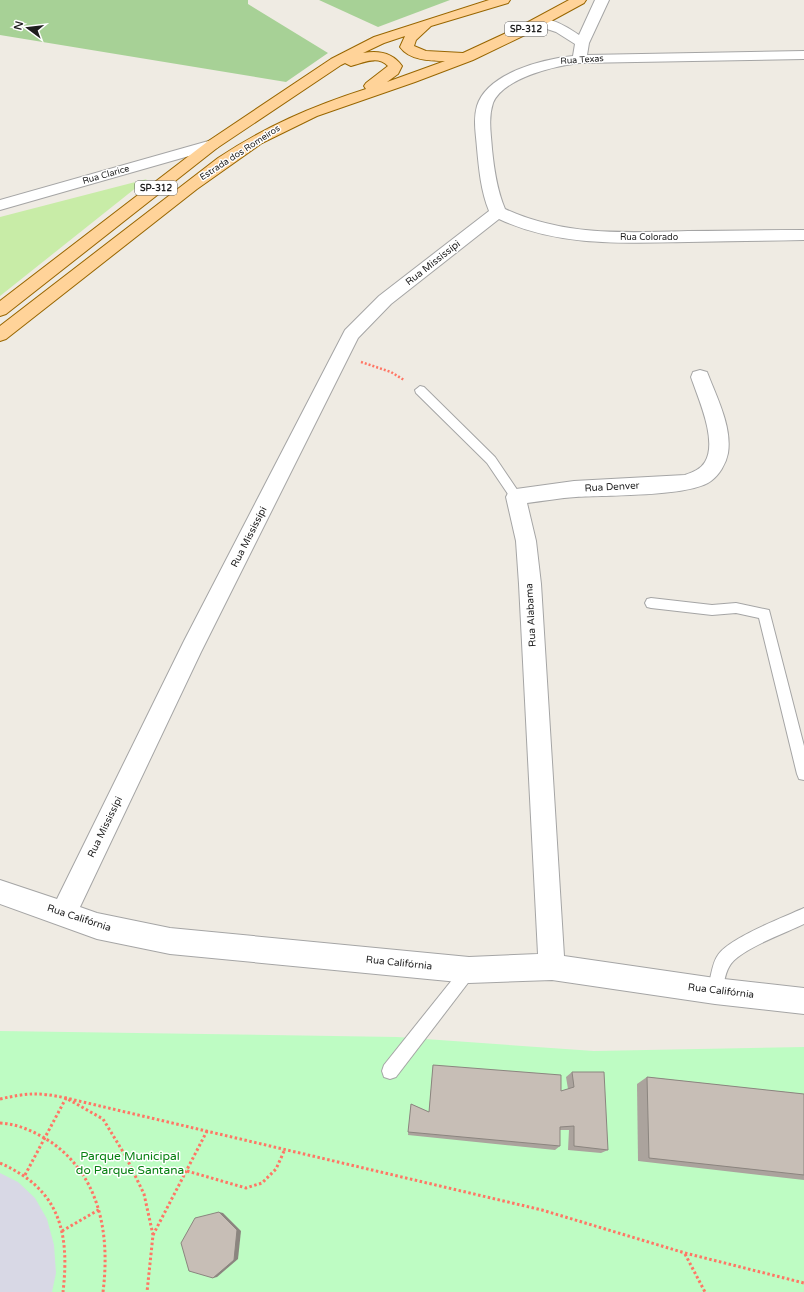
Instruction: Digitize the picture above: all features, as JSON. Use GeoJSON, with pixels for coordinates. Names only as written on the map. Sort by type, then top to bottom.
{"type":"FeatureCollection","features":[{"type":"Feature","properties":{"kind":"main road","name":"Estrada dos Romeiros"},"geometry":{"type":"LineString","coordinates":[[0,310],[212,145],[336,62],[379,40],[430,22],[503,0]]}},
{"type":"Feature","properties":{"kind":"main road","name":"Estrada dos Romeiros"},"geometry":{"type":"LineString","coordinates":[[0,335],[180,194],[232,156],[272,130],[312,111],[359,94],[430,72],[540,22],[579,0]]}},
{"type":"Feature","properties":{"kind":"main road"},"geometry":{"type":"LineString","coordinates":[[430,22],[407,41],[407,47],[412,51],[433,56],[472,54]]}},
{"type":"Feature","properties":{"kind":"main road"},"geometry":{"type":"LineString","coordinates":[[318,74],[368,56],[384,57],[392,62],[395,66],[393,71],[359,94]]}},
{"type":"Feature","properties":{"kind":"street"},"geometry":{"type":"LineString","coordinates":[[579,59],[582,43],[602,0]]}},
{"type":"Feature","properties":{"kind":"street"},"geometry":{"type":"LineString","coordinates":[[540,22],[561,29],[582,43]]}},
{"type":"Feature","properties":{"kind":"street","name":"Rua Texas"},"geometry":{"type":"LineString","coordinates":[[498,212],[492,200],[487,174],[482,118],[488,98],[498,86],[514,78],[556,62],[579,59],[804,56]]}},
{"type":"Feature","properties":{"kind":"street","name":"Rua Clarice"},"geometry":{"type":"LineString","coordinates":[[0,205],[212,145]]}},
{"type":"Feature","properties":{"kind":"street","name":"Rua Colorado"},"geometry":{"type":"LineString","coordinates":[[498,212],[526,225],[552,232],[577,236],[636,237],[804,235]]}},
{"type":"Feature","properties":{"kind":"street","name":"Rua Mississípi"},"geometry":{"type":"LineString","coordinates":[[64,913],[188,656],[286,465],[339,355],[351,334],[385,300],[498,212]]}},
{"type":"Feature","properties":{"kind":"street","name":"Rua Denver"},"geometry":{"type":"LineString","coordinates":[[516,497],[574,489],[686,483],[697,481],[707,475],[715,466],[719,446],[717,426],[700,377]]}},
{"type":"Feature","properties":{"kind":"street","name":"Rua Alabama"},"geometry":{"type":"LineString","coordinates":[[516,497],[526,541],[530,584],[552,967]]}},
{"type":"Feature","properties":{"kind":"street","name":"Rua Califórnia"},"geometry":{"type":"LineString","coordinates":[[0,892],[64,913],[97,926],[170,941],[469,970],[552,967],[715,991],[804,1001]]}},
{"type":"Feature","properties":{"kind":"lane","name":"Rua Alabama"},"geometry":{"type":"LineString","coordinates":[[420,390],[491,460],[516,497]]}},
{"type":"Feature","properties":{"kind":"lane"},"geometry":{"type":"LineString","coordinates":[[651,603],[712,610],[736,608],[764,614],[804,774]]}},
{"type":"Feature","properties":{"kind":"lane"},"geometry":{"type":"LineString","coordinates":[[715,991],[723,962],[728,955],[745,943],[788,925],[804,916]]}},
{"type":"Feature","properties":{"kind":"lane"},"geometry":{"type":"LineString","coordinates":[[390,1072],[469,970]]}},
{"type":"Feature","properties":{"kind":"path"},"geometry":{"type":"LineString","coordinates":[[339,355],[392,372],[420,390]]}},
{"type":"Feature","properties":{"kind":"path"},"geometry":{"type":"LineString","coordinates":[[0,1099],[27,1093],[41,1093],[66,1098],[542,1210],[685,1253],[804,1283]]}},
{"type":"Feature","properties":{"kind":"path"},"geometry":{"type":"LineString","coordinates":[[25,1175],[66,1098]]}},
{"type":"Feature","properties":{"kind":"path"},"geometry":{"type":"LineString","coordinates":[[66,1098],[103,1119],[125,1155],[144,1194],[153,1235],[147,1292]]}},
{"type":"Feature","properties":{"kind":"path"},"geometry":{"type":"LineString","coordinates":[[0,1122],[30,1129],[53,1142],[73,1159],[88,1182],[100,1209],[106,1239],[106,1273],[103,1292]]}},
{"type":"Feature","properties":{"kind":"path"},"geometry":{"type":"LineString","coordinates":[[153,1235],[207,1131]]}},
{"type":"Feature","properties":{"kind":"path"},"geometry":{"type":"LineString","coordinates":[[187,1171],[246,1188],[262,1183],[276,1169],[285,1149]]}},
{"type":"Feature","properties":{"kind":"path"},"geometry":{"type":"LineString","coordinates":[[0,1163],[13,1167],[32,1179],[48,1197],[58,1219],[65,1245],[66,1274],[63,1292]]}},
{"type":"Feature","properties":{"kind":"path"},"geometry":{"type":"LineString","coordinates":[[62,1231],[100,1209]]}},
{"type":"Feature","properties":{"kind":"path"},"geometry":{"type":"LineString","coordinates":[[685,1253],[694,1275],[705,1292]]}},
{"type":"Feature","properties":{"kind":"green space"},"geometry":{"type":"Polygon","coordinates":[[[0,0],[248,0],[248,4],[328,53],[286,82],[0,35],[0,0]]]}},
{"type":"Feature","properties":{"kind":"green space"},"geometry":{"type":"Polygon","coordinates":[[[319,0],[450,0],[378,27],[319,0]]]}},
{"type":"Feature","properties":{"kind":"green space"},"geometry":{"type":"Polygon","coordinates":[[[147,179],[0,296],[0,217],[147,179]]]}},
{"type":"Feature","properties":{"kind":"green space","name":"Parque Municipal do Parque Santana"},"geometry":{"type":"Polygon","coordinates":[[[0,1031],[397,1037],[594,1051],[804,1047],[804,1292],[0,1292],[0,1031]]]}},
{"type":"Feature","properties":{"kind":"shaded area"},"geometry":{"type":"Polygon","coordinates":[[[0,1173],[18,1182],[35,1198],[47,1219],[54,1245],[56,1273],[52,1292],[0,1292],[0,1173]]]}},
{"type":"Feature","properties":{"kind":"building"},"geometry":{"type":"Polygon","coordinates":[[[433,1065],[561,1075],[561,1091],[574,1087],[572,1072],[604,1072],[608,1150],[574,1146],[574,1126],[560,1127],[560,1146],[408,1132],[411,1104],[429,1112],[433,1065]]]}},
{"type":"Feature","properties":{"kind":"building"},"geometry":{"type":"Polygon","coordinates":[[[647,1077],[804,1094],[804,1175],[649,1158],[647,1077]]]}},
{"type":"Feature","properties":{"kind":"building"},"geometry":{"type":"Polygon","coordinates":[[[219,1212],[237,1230],[234,1260],[213,1278],[189,1271],[181,1243],[195,1218],[219,1212]]]}}]}
